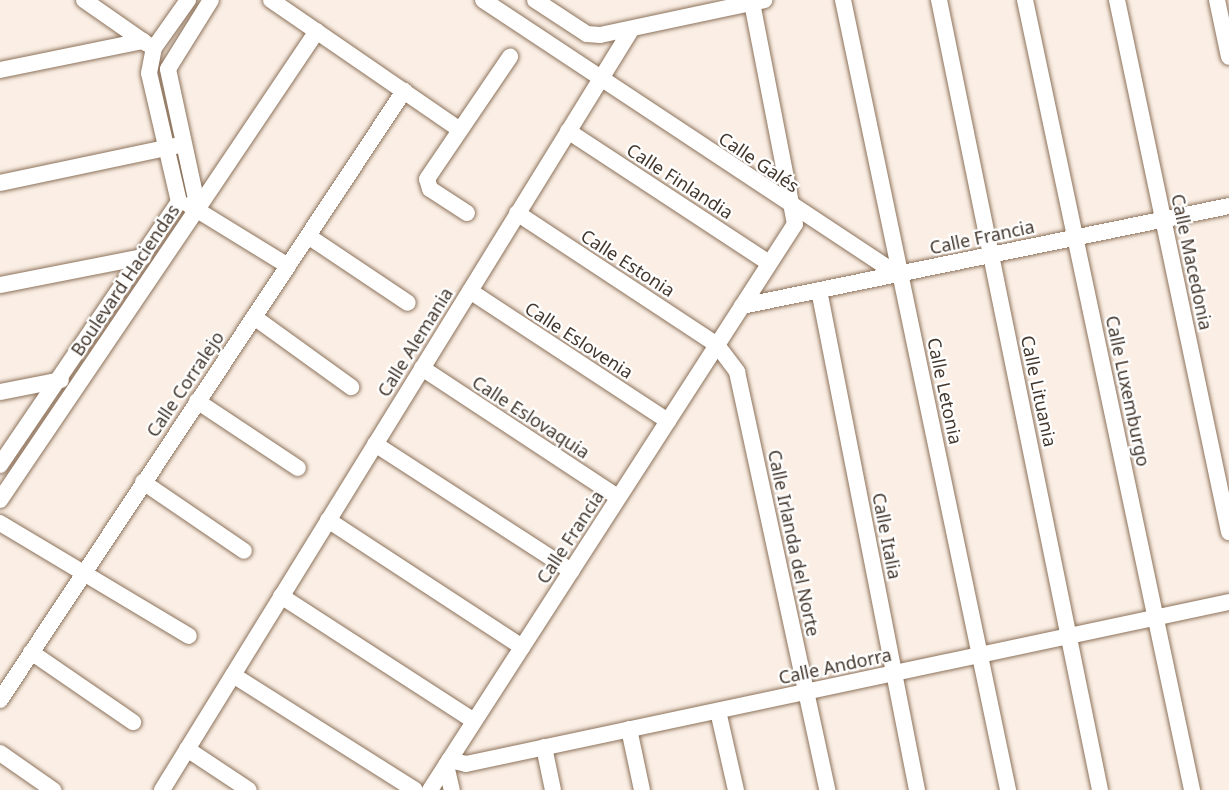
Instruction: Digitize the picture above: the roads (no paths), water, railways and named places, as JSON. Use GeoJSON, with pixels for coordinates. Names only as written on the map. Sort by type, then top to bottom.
{"type":"FeatureCollection","features":[{"type":"Feature","properties":{"kind":"street"},"geometry":{"type":"LineString","coordinates":[[84,0],[170,60],[212,0]]}},
{"type":"Feature","properties":{"kind":"street","name":"Boulevard Haciendas"},"geometry":{"type":"LineString","coordinates":[[0,500],[198,208],[149,73],[148,44],[188,0]]}},
{"type":"Feature","properties":{"kind":"street"},"geometry":{"type":"LineString","coordinates":[[272,0],[460,130]]}},
{"type":"Feature","properties":{"kind":"street","name":"Calle Galés"},"geometry":{"type":"LineString","coordinates":[[483,0],[503,6],[518,23],[600,81],[792,208],[898,274]]}},
{"type":"Feature","properties":{"kind":"street"},"geometry":{"type":"LineString","coordinates":[[518,23],[534,0],[587,34],[631,30],[758,1],[792,208]]}},
{"type":"Feature","properties":{"kind":"street","name":"Calle Letonia"},"geometry":{"type":"LineString","coordinates":[[843,0],[898,274],[1008,790]]}},
{"type":"Feature","properties":{"kind":"street","name":"Calle Lituania"},"geometry":{"type":"LineString","coordinates":[[939,0],[1100,790]]}},
{"type":"Feature","properties":{"kind":"street","name":"Calle Luxemburgo"},"geometry":{"type":"LineString","coordinates":[[1025,0],[1192,790]]}},
{"type":"Feature","properties":{"kind":"street","name":"Calle Macedonia"},"geometry":{"type":"LineString","coordinates":[[1117,0],[1229,532]]}},
{"type":"Feature","properties":{"kind":"street"},"geometry":{"type":"LineString","coordinates":[[1217,0],[1229,57]]}},
{"type":"Feature","properties":{"kind":"street","name":"Calle Alemania"},"geometry":{"type":"LineString","coordinates":[[162,790],[631,30]]}},
{"type":"Feature","properties":{"kind":"street"},"geometry":{"type":"LineString","coordinates":[[198,208],[317,31]]}},
{"type":"Feature","properties":{"kind":"street"},"geometry":{"type":"LineString","coordinates":[[0,70],[148,44]]}},
{"type":"Feature","properties":{"kind":"street"},"geometry":{"type":"LineString","coordinates":[[467,213],[430,189],[427,179],[510,57]]}},
{"type":"Feature","properties":{"kind":"street","name":"Boulevard Haciendas"},"geometry":{"type":"LineString","coordinates":[[0,465],[179,202],[168,69],[170,60]]}},
{"type":"Feature","properties":{"kind":"street","name":"Calle Corralejo"},"geometry":{"type":"LineString","coordinates":[[0,700],[404,91]]}},
{"type":"Feature","properties":{"kind":"street","name":"Calle Finlandia"},"geometry":{"type":"LineString","coordinates":[[568,131],[769,264]]}},
{"type":"Feature","properties":{"kind":"street"},"geometry":{"type":"LineString","coordinates":[[0,183],[174,146]]}},
{"type":"Feature","properties":{"kind":"street"},"geometry":{"type":"LineString","coordinates":[[179,202],[198,208],[288,266]]}},
{"type":"Feature","properties":{"kind":"street","name":"Calle Francia"},"geometry":{"type":"LineString","coordinates":[[742,306],[1229,206]]}},
{"type":"Feature","properties":{"kind":"street","name":"Calle Francia"},"geometry":{"type":"LineString","coordinates":[[430,790],[795,224],[792,208]]}},
{"type":"Feature","properties":{"kind":"street","name":"Calle Estonia"},"geometry":{"type":"LineString","coordinates":[[517,213],[717,345]]}},
{"type":"Feature","properties":{"kind":"street"},"geometry":{"type":"LineString","coordinates":[[308,236],[408,303]]}},
{"type":"Feature","properties":{"kind":"street"},"geometry":{"type":"LineString","coordinates":[[0,285],[166,253]]}},
{"type":"Feature","properties":{"kind":"street","name":"Calle Italia"},"geometry":{"type":"LineString","coordinates":[[819,290],[917,790]]}},
{"type":"Feature","properties":{"kind":"street","name":"Calle Eslovenia"},"geometry":{"type":"LineString","coordinates":[[470,291],[668,421]]}},
{"type":"Feature","properties":{"kind":"street"},"geometry":{"type":"LineString","coordinates":[[254,317],[351,387]]}},
{"type":"Feature","properties":{"kind":"street","name":"Calle Irlanda del Norte"},"geometry":{"type":"LineString","coordinates":[[717,345],[737,372],[826,790]]}},
{"type":"Feature","properties":{"kind":"street","name":"Calle Eslovaquia"},"geometry":{"type":"LineString","coordinates":[[422,368],[618,497]]}},
{"type":"Feature","properties":{"kind":"street"},"geometry":{"type":"LineString","coordinates":[[0,392],[82,378]]}},
{"type":"Feature","properties":{"kind":"street"},"geometry":{"type":"LineString","coordinates":[[197,401],[298,468]]}},
{"type":"Feature","properties":{"kind":"street"},"geometry":{"type":"LineString","coordinates":[[375,444],[571,571]]}},
{"type":"Feature","properties":{"kind":"street"},"geometry":{"type":"LineString","coordinates":[[143,482],[244,551]]}},
{"type":"Feature","properties":{"kind":"street"},"geometry":{"type":"LineString","coordinates":[[328,520],[522,647]]}},
{"type":"Feature","properties":{"kind":"street"},"geometry":{"type":"LineString","coordinates":[[0,523],[189,636]]}},
{"type":"Feature","properties":{"kind":"street"},"geometry":{"type":"LineString","coordinates":[[281,596],[474,721]]}},
{"type":"Feature","properties":{"kind":"street","name":"Calle Andorra"},"geometry":{"type":"LineString","coordinates":[[448,762],[466,764],[1229,602]]}},
{"type":"Feature","properties":{"kind":"street"},"geometry":{"type":"LineString","coordinates":[[31,652],[133,722]]}},
{"type":"Feature","properties":{"kind":"street"},"geometry":{"type":"LineString","coordinates":[[233,675],[415,790]]}},
{"type":"Feature","properties":{"kind":"street"},"geometry":{"type":"LineString","coordinates":[[718,711],[735,790]]}},
{"type":"Feature","properties":{"kind":"street"},"geometry":{"type":"LineString","coordinates":[[629,729],[642,790]]}},
{"type":"Feature","properties":{"kind":"street"},"geometry":{"type":"LineString","coordinates":[[544,747],[553,790]]}},
{"type":"Feature","properties":{"kind":"street"},"geometry":{"type":"LineString","coordinates":[[187,749],[249,790]]}},
{"type":"Feature","properties":{"kind":"street"},"geometry":{"type":"LineString","coordinates":[[0,753],[48,789]]}},
{"type":"Feature","properties":{"kind":"street"},"geometry":{"type":"LineString","coordinates":[[448,762],[452,790]]}}]}
